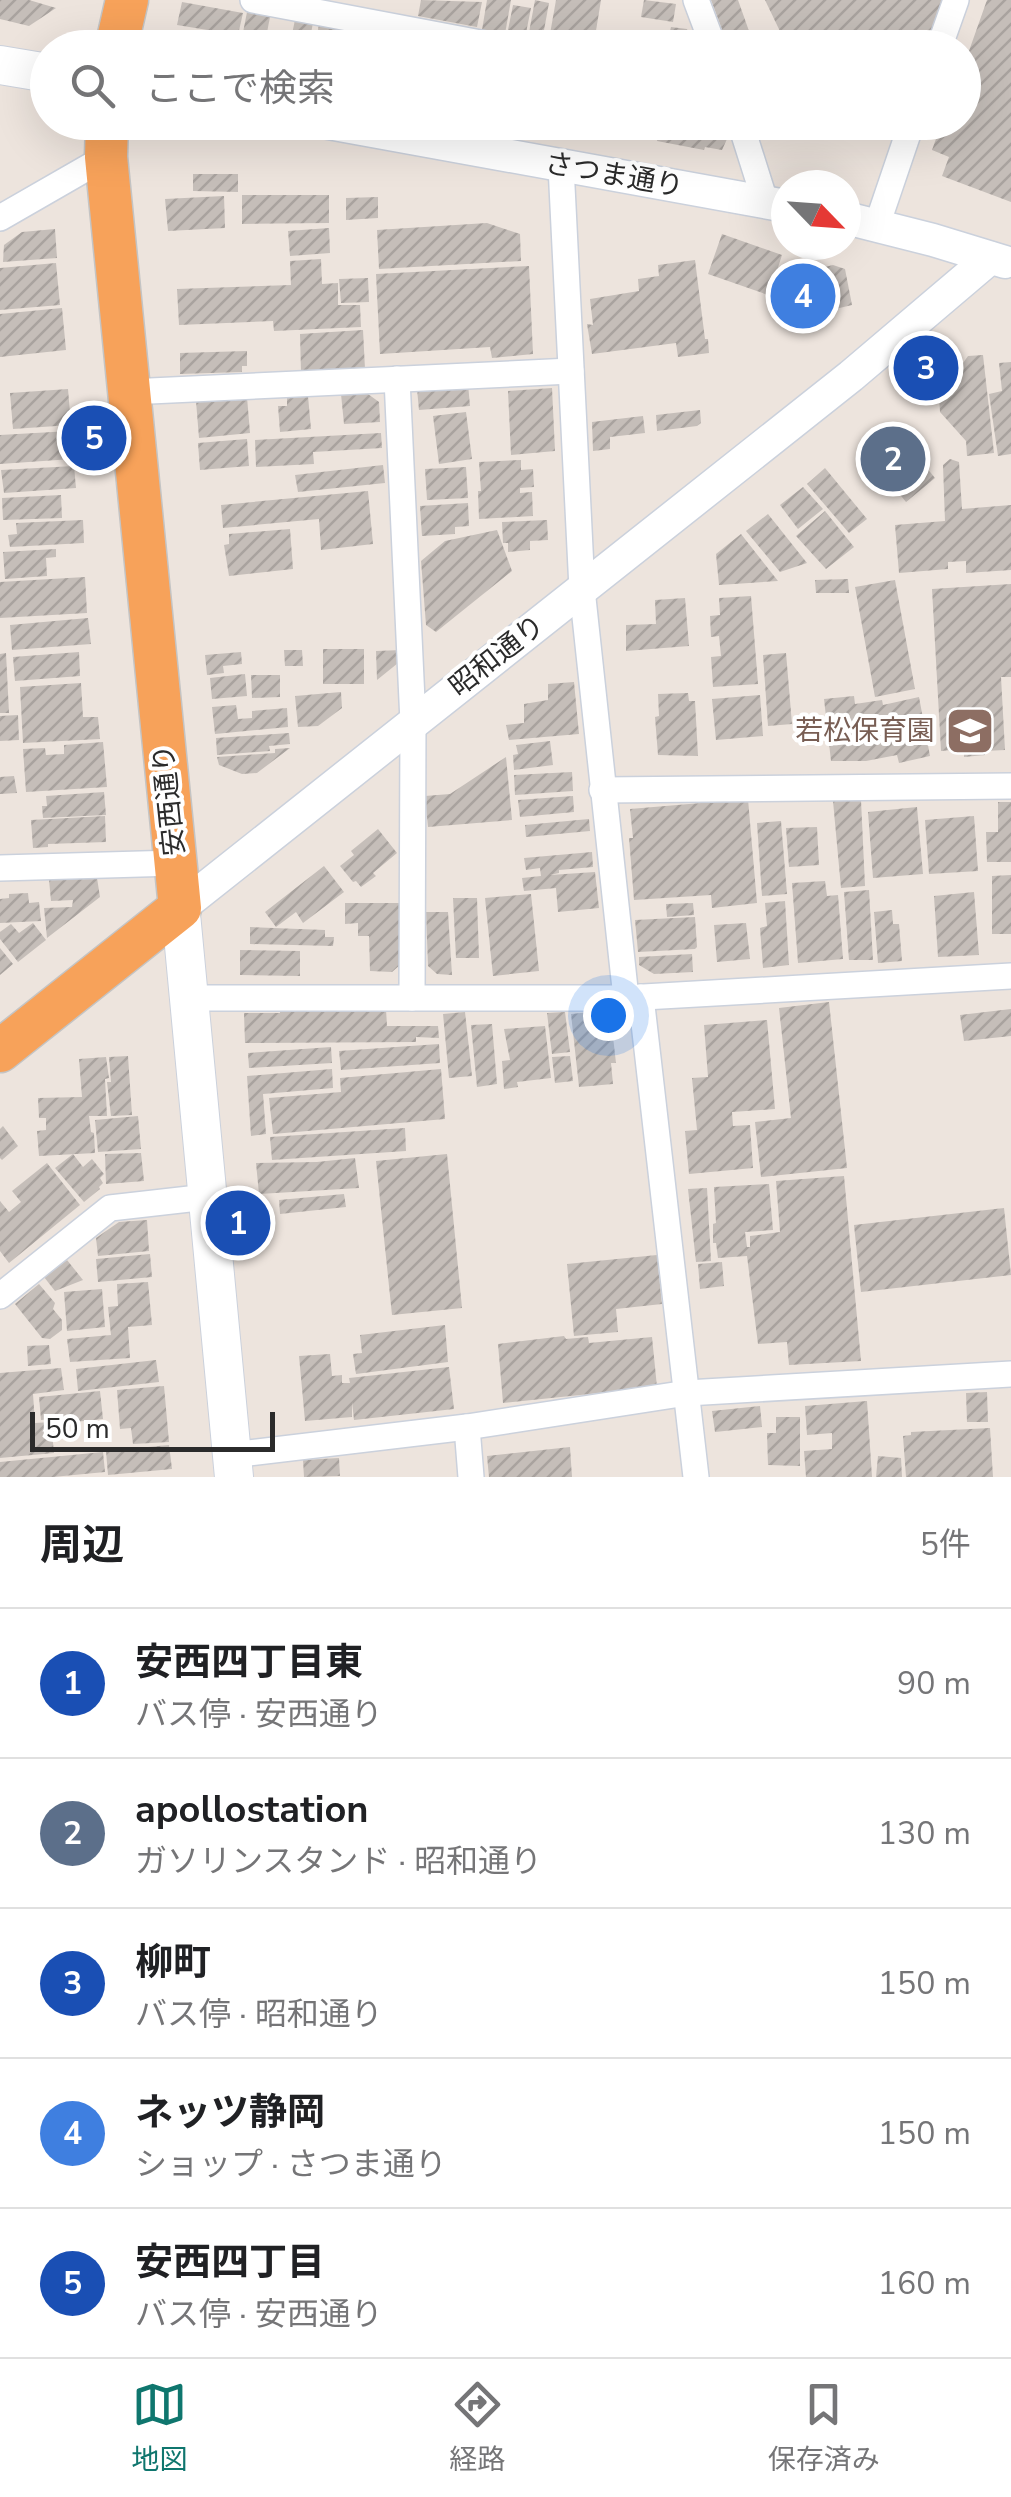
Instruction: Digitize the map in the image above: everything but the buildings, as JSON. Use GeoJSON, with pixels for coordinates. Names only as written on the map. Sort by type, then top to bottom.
{"type":"FeatureCollection","features":[{"type":"Feature","properties":{"kind":"highway"},"geometry":{"type":"LineString","coordinates":[[120,30],[127,0]]}},
{"type":"Feature","properties":{"kind":"highway","name":"昭和通り"},"geometry":{"type":"LineString","coordinates":[[0,1050],[180,908]]}},
{"type":"Feature","properties":{"kind":"main road"},"geometry":{"type":"LineString","coordinates":[[0,65],[30,70]]}},
{"type":"Feature","properties":{"kind":"main road"},"geometry":{"type":"LineString","coordinates":[[106,140],[233,1466]]}},
{"type":"Feature","properties":{"kind":"street"},"geometry":{"type":"LineString","coordinates":[[253,0],[412,30]]}},
{"type":"Feature","properties":{"kind":"street"},"geometry":{"type":"LineString","coordinates":[[696,0],[707,30]]}},
{"type":"Feature","properties":{"kind":"street"},"geometry":{"type":"LineString","coordinates":[[945,30],[956,0]]}},
{"type":"Feature","properties":{"kind":"street"},"geometry":{"type":"LineString","coordinates":[[0,218],[106,140]]}},
{"type":"Feature","properties":{"kind":"street","name":"さつま通り"},"geometry":{"type":"LineString","coordinates":[[421,140],[771,202]]}},
{"type":"Feature","properties":{"kind":"street"},"geometry":{"type":"LineString","coordinates":[[748,140],[771,192]]}},
{"type":"Feature","properties":{"kind":"street"},"geometry":{"type":"LineString","coordinates":[[903,140],[862,222],[1001,261]]}},
{"type":"Feature","properties":{"kind":"street"},"geometry":{"type":"LineString","coordinates":[[562,166],[582,589],[602,790],[696,1477]]}},
{"type":"Feature","properties":{"kind":"street","name":"昭和通り"},"geometry":{"type":"LineString","coordinates":[[180,908],[1001,261]]}},
{"type":"Feature","properties":{"kind":"street"},"geometry":{"type":"LineString","coordinates":[[129,392],[571,370]]}},
{"type":"Feature","properties":{"kind":"street"},"geometry":{"type":"LineString","coordinates":[[398,379],[412,722],[412,998]]}},
{"type":"Feature","properties":{"kind":"street"},"geometry":{"type":"LineString","coordinates":[[602,790],[1011,786]]}},
{"type":"Feature","properties":{"kind":"street"},"geometry":{"type":"LineString","coordinates":[[0,868],[176,863]]}},
{"type":"Feature","properties":{"kind":"street"},"geometry":{"type":"LineString","coordinates":[[188,998],[633,998],[1011,976]]}},
{"type":"Feature","properties":{"kind":"street"},"geometry":{"type":"LineString","coordinates":[[0,1296],[110,1208],[207,1197]]}},
{"type":"Feature","properties":{"kind":"street"},"geometry":{"type":"LineString","coordinates":[[233,1466],[687,1393],[1011,1374]]}},
{"type":"Feature","properties":{"kind":"street"},"geometry":{"type":"LineString","coordinates":[[466,1427],[471,1477]]}},
{"type":"Feature","properties":{"kind":"place","name":"ネッツ静岡"},"geometry":{"type":"Point","coordinates":[803,296]}},
{"type":"Feature","properties":{"kind":"place","name":"柳町"},"geometry":{"type":"Point","coordinates":[926,368]}},
{"type":"Feature","properties":{"kind":"place","name":"安西四丁目"},"geometry":{"type":"Point","coordinates":[94,438]}},
{"type":"Feature","properties":{"kind":"place","name":"apollostation"},"geometry":{"type":"Point","coordinates":[893,459]}},
{"type":"Feature","properties":{"kind":"place","name":"若松保育園"},"geometry":{"type":"Point","coordinates":[970,731]}},
{"type":"Feature","properties":{"kind":"place","name":"安西四丁目東"},"geometry":{"type":"Point","coordinates":[238,1223]}}]}
